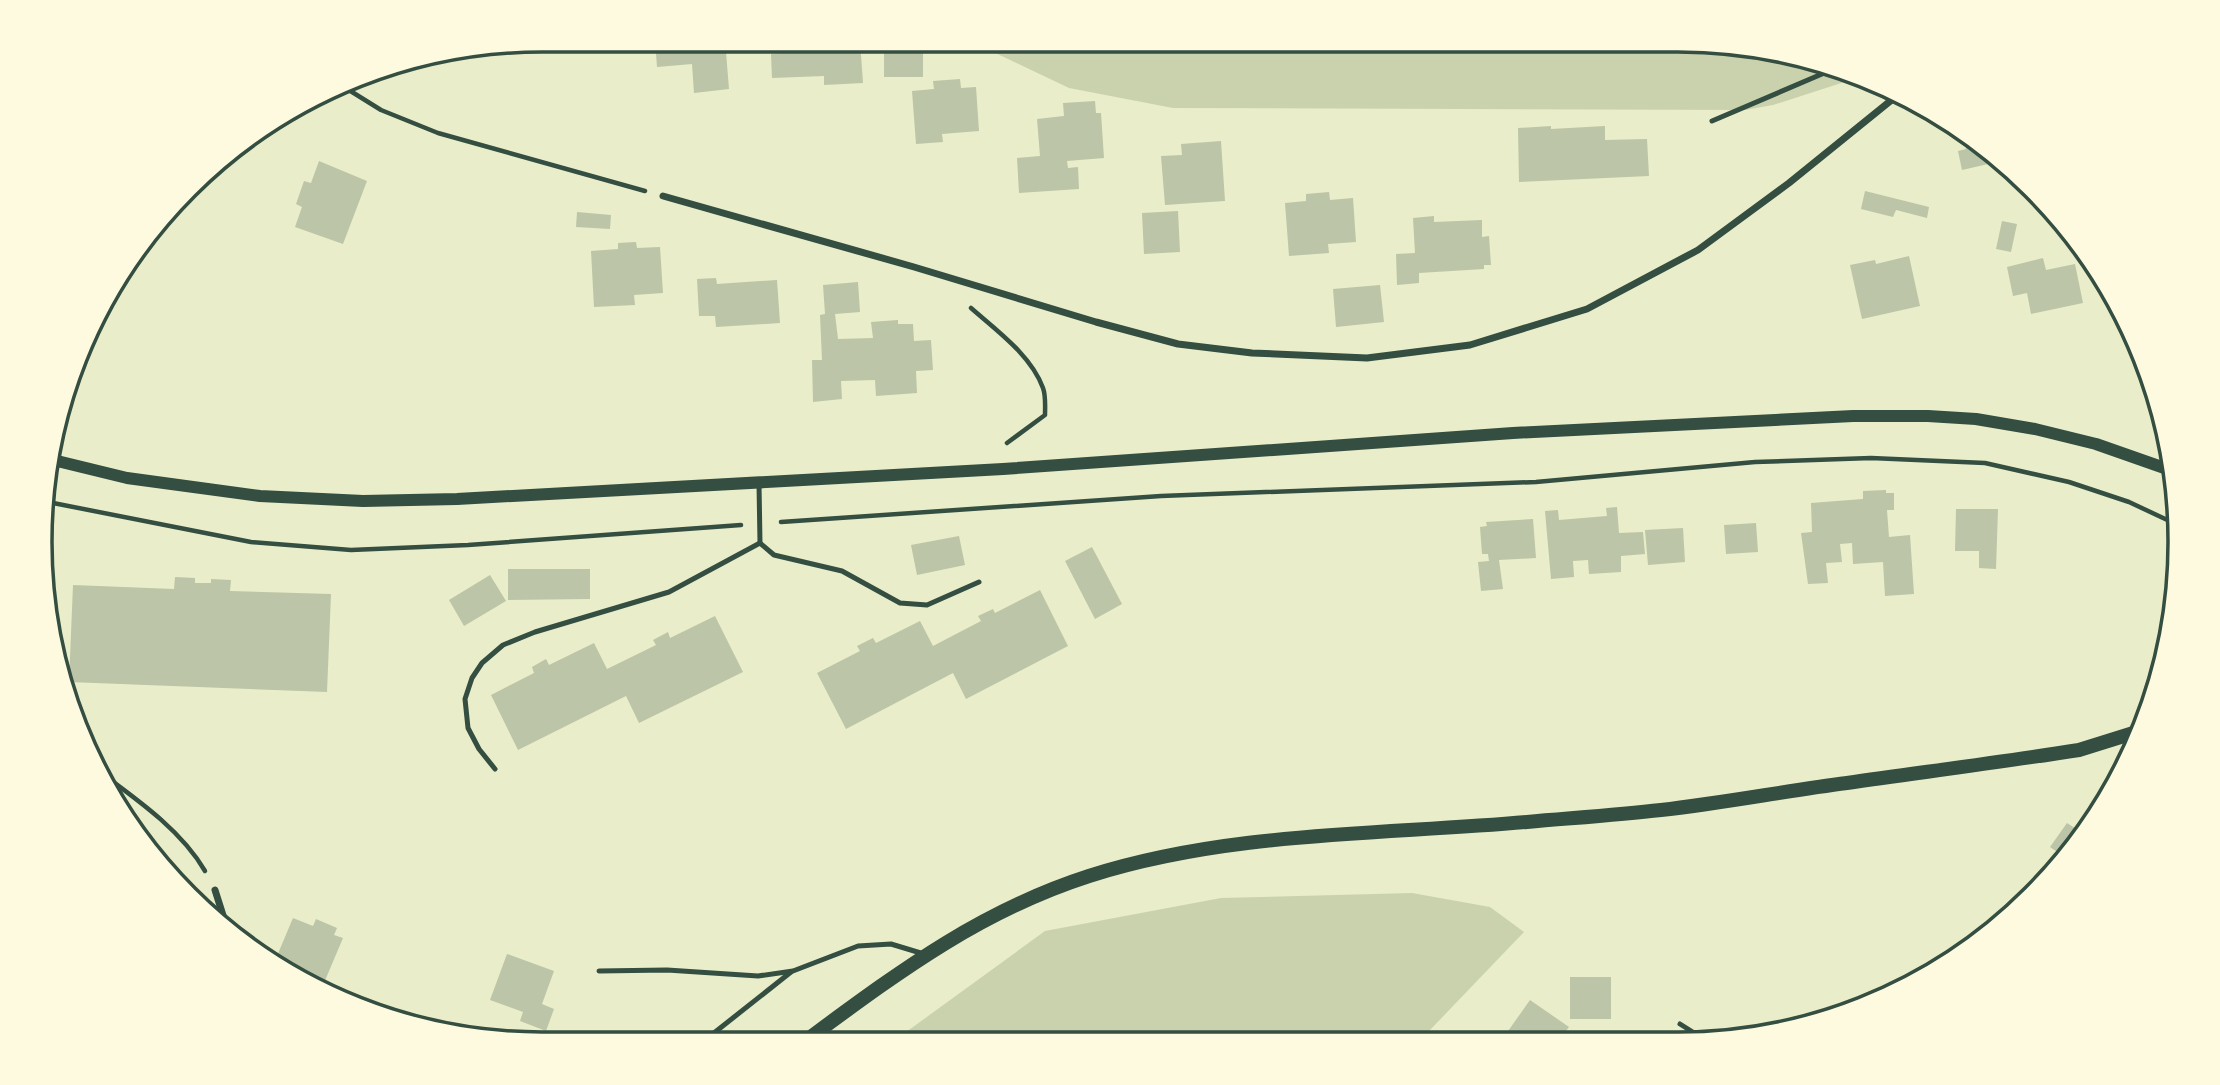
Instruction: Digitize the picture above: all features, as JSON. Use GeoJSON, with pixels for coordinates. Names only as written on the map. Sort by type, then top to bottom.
{"type":"FeatureCollection","features":[{"type":"Feature","properties":{"kind":"main road"},"geometry":{"type":"LineString","coordinates":[[818,1032],[924,954],[975,924],[1089,876],[1162,856],[1314,836],[1486,826],[1663,810],[2079,750],[2128,735]]}},
{"type":"Feature","properties":{"kind":"street"},"geometry":{"type":"LineString","coordinates":[[663,196],[1178,344],[1252,353],[1367,358],[1470,345],[1587,309],[1698,250],[1789,183],[1890,101]]}},
{"type":"Feature","properties":{"kind":"street"},"geometry":{"type":"LineString","coordinates":[[60,461],[127,478],[190,488],[260,496],[363,501],[759,484],[1540,432],[1839,417],[1928,416],[1976,419],[2035,429],[2096,443],[2161,467]]}},
{"type":"Feature","properties":{"kind":"street"},"geometry":{"type":"LineString","coordinates":[[215,890],[223,914]]}},
{"type":"Feature","properties":{"kind":"lane"},"geometry":{"type":"LineString","coordinates":[[1712,121],[1821,74]]}},
{"type":"Feature","properties":{"kind":"lane"},"geometry":{"type":"LineString","coordinates":[[759,484],[760,543],[774,555],[842,572],[900,603],[927,605],[979,582]]}},
{"type":"Feature","properties":{"kind":"lane"},"geometry":{"type":"LineString","coordinates":[[495,769],[479,749],[468,728],[465,699],[472,678],[482,663],[503,645],[535,632],[669,592],[760,543]]}},
{"type":"Feature","properties":{"kind":"lane"},"geometry":{"type":"LineString","coordinates":[[599,971],[667,970],[758,976],[793,971],[858,946],[891,944],[924,954]]}},
{"type":"Feature","properties":{"kind":"lane"},"geometry":{"type":"LineString","coordinates":[[715,1032],[793,971]]}},
{"type":"Feature","properties":{"kind":"lane"},"geometry":{"type":"LineString","coordinates":[[1680,1024],[1692,1032]]}},
{"type":"Feature","properties":{"kind":"path"},"geometry":{"type":"LineString","coordinates":[[351,92],[381,110],[438,133],[663,196]]}},
{"type":"Feature","properties":{"kind":"path"},"geometry":{"type":"LineString","coordinates":[[951,278],[962,300],[1011,343],[1034,371],[1044,390],[1045,415],[1002,447],[1003,469]]}},
{"type":"Feature","properties":{"kind":"path"},"geometry":{"type":"LineString","coordinates":[[55,503],[251,542],[351,550],[468,545],[1161,496],[1536,482],[1755,462],[1871,458],[1985,463],[2069,482],[2129,502],[2167,520]]}},
{"type":"Feature","properties":{"kind":"path"},"geometry":{"type":"LineString","coordinates":[[117,785],[170,829],[197,857],[215,890]]}},
{"type":"Feature","properties":{"kind":"green space"},"geometry":{"type":"Polygon","coordinates":[[[993,52],[1678,52],[1773,62],[1844,82],[1773,105],[1745,110],[1173,108],[1069,88],[993,52]]]}},
{"type":"Feature","properties":{"kind":"green space"},"geometry":{"type":"Polygon","coordinates":[[[1412,893],[1490,907],[1524,932],[1429,1032],[906,1032],[1045,931],[1221,898],[1412,893]]]}},
{"type":"Feature","properties":{"kind":"building"},"geometry":{"type":"Polygon","coordinates":[[[656,52],[726,52],[729,89],[694,93],[692,64],[657,67],[656,52]]]}},
{"type":"Feature","properties":{"kind":"building"},"geometry":{"type":"Polygon","coordinates":[[[861,52],[863,83],[824,85],[824,76],[772,78],[771,54],[861,52]]]}},
{"type":"Feature","properties":{"kind":"building"},"geometry":{"type":"Polygon","coordinates":[[[884,52],[923,52],[923,77],[884,77],[884,52]]]}},
{"type":"Feature","properties":{"kind":"building"},"geometry":{"type":"Polygon","coordinates":[[[960,79],[961,88],[976,87],[979,131],[942,134],[943,142],[916,144],[912,91],[934,89],[933,81],[960,79]]]}},
{"type":"Feature","properties":{"kind":"building"},"geometry":{"type":"Polygon","coordinates":[[[1095,101],[1096,113],[1101,113],[1104,158],[1067,161],[1068,168],[1078,167],[1079,189],[1019,193],[1017,158],[1040,156],[1037,119],[1064,116],[1063,103],[1095,101]]]}},
{"type":"Feature","properties":{"kind":"building"},"geometry":{"type":"Polygon","coordinates":[[[1551,126],[1551,129],[1605,126],[1605,140],[1647,139],[1649,176],[1519,182],[1518,128],[1551,126]]]}},
{"type":"Feature","properties":{"kind":"building"},"geometry":{"type":"Polygon","coordinates":[[[1221,141],[1225,201],[1165,205],[1161,156],[1182,155],[1181,144],[1221,141]]]}},
{"type":"Feature","properties":{"kind":"building"},"geometry":{"type":"Polygon","coordinates":[[[1965,146],[1988,164],[1962,170],[1958,151],[1966,149],[1965,146]]]}},
{"type":"Feature","properties":{"kind":"building"},"geometry":{"type":"Polygon","coordinates":[[[319,161],[367,181],[343,244],[295,227],[302,207],[296,204],[304,181],[311,183],[319,161]]]}},
{"type":"Feature","properties":{"kind":"building"},"geometry":{"type":"Polygon","coordinates":[[[1865,191],[1929,207],[1927,218],[1896,210],[1893,217],[1861,209],[1865,191]]]}},
{"type":"Feature","properties":{"kind":"building"},"geometry":{"type":"Polygon","coordinates":[[[1329,192],[1330,200],[1353,198],[1356,242],[1328,244],[1329,253],[1289,256],[1285,203],[1306,201],[1306,194],[1329,192]]]}},
{"type":"Feature","properties":{"kind":"building"},"geometry":{"type":"Polygon","coordinates":[[[1178,211],[1180,252],[1144,254],[1142,213],[1178,211]]]}},
{"type":"Feature","properties":{"kind":"building"},"geometry":{"type":"Polygon","coordinates":[[[577,212],[611,215],[610,229],[576,227],[577,212]]]}},
{"type":"Feature","properties":{"kind":"building"},"geometry":{"type":"Polygon","coordinates":[[[1434,216],[1434,222],[1482,220],[1482,237],[1489,236],[1491,265],[1484,265],[1484,269],[1419,273],[1419,283],[1397,285],[1396,254],[1415,253],[1413,218],[1434,216]]]}},
{"type":"Feature","properties":{"kind":"building"},"geometry":{"type":"Polygon","coordinates":[[[2002,221],[2017,224],[2011,252],[1996,249],[2002,221]]]}},
{"type":"Feature","properties":{"kind":"building"},"geometry":{"type":"Polygon","coordinates":[[[636,242],[637,248],[660,247],[663,293],[634,295],[635,305],[594,307],[591,251],[618,249],[618,243],[636,242]]]}},
{"type":"Feature","properties":{"kind":"building"},"geometry":{"type":"Polygon","coordinates":[[[1909,256],[1920,306],[1862,319],[1850,265],[1875,260],[1876,264],[1909,256]]]}},
{"type":"Feature","properties":{"kind":"building"},"geometry":{"type":"Polygon","coordinates":[[[2043,258],[2046,270],[2075,264],[2083,303],[2031,314],[2027,293],[2013,296],[2007,267],[2043,258]]]}},
{"type":"Feature","properties":{"kind":"building"},"geometry":{"type":"Polygon","coordinates":[[[716,278],[717,284],[777,280],[780,323],[716,327],[715,316],[699,316],[697,279],[716,278]]]}},
{"type":"Feature","properties":{"kind":"building"},"geometry":{"type":"Polygon","coordinates":[[[858,282],[860,312],[835,314],[838,339],[873,338],[871,322],[898,320],[898,324],[913,324],[914,341],[931,340],[933,370],[916,371],[917,393],[876,396],[875,380],[841,381],[842,399],[813,402],[812,360],[822,360],[820,315],[825,314],[823,285],[858,282]]]}},
{"type":"Feature","properties":{"kind":"building"},"geometry":{"type":"Polygon","coordinates":[[[1380,285],[1384,322],[1336,327],[1333,289],[1380,285]]]}},
{"type":"Feature","properties":{"kind":"building"},"geometry":{"type":"Polygon","coordinates":[[[1886,490],[1886,493],[1894,493],[1894,510],[1887,510],[1889,537],[1910,535],[1914,594],[1885,596],[1883,562],[1853,564],[1852,543],[1840,544],[1842,562],[1826,563],[1828,583],[1808,584],[1801,533],[1812,532],[1811,503],[1863,499],[1863,491],[1886,490]]]}},
{"type":"Feature","properties":{"kind":"building"},"geometry":{"type":"Polygon","coordinates":[[[1617,507],[1619,533],[1643,532],[1645,554],[1621,556],[1621,572],[1589,574],[1588,560],[1573,561],[1574,577],[1551,579],[1545,511],[1558,510],[1559,520],[1607,516],[1606,508],[1617,507]]]}},
{"type":"Feature","properties":{"kind":"building"},"geometry":{"type":"Polygon","coordinates":[[[1956,509],[1998,509],[1996,569],[1979,568],[1979,551],[1955,551],[1956,509]]]}},
{"type":"Feature","properties":{"kind":"building"},"geometry":{"type":"Polygon","coordinates":[[[1533,519],[1536,558],[1499,560],[1503,589],[1481,591],[1478,562],[1489,561],[1488,554],[1482,554],[1480,527],[1487,526],[1486,522],[1533,519]]]}},
{"type":"Feature","properties":{"kind":"building"},"geometry":{"type":"Polygon","coordinates":[[[1756,523],[1758,552],[1726,554],[1724,525],[1756,523]]]}},
{"type":"Feature","properties":{"kind":"building"},"geometry":{"type":"Polygon","coordinates":[[[1683,528],[1685,562],[1648,565],[1645,530],[1683,528]]]}},
{"type":"Feature","properties":{"kind":"building"},"geometry":{"type":"Polygon","coordinates":[[[959,536],[965,565],[917,575],[911,545],[959,536]]]}},
{"type":"Feature","properties":{"kind":"building"},"geometry":{"type":"Polygon","coordinates":[[[1092,547],[1122,604],[1095,619],[1065,561],[1092,547]]]}},
{"type":"Feature","properties":{"kind":"building"},"geometry":{"type":"Polygon","coordinates":[[[508,569],[590,569],[590,599],[508,600],[508,569]]]}},
{"type":"Feature","properties":{"kind":"building"},"geometry":{"type":"Polygon","coordinates":[[[490,575],[506,601],[464,626],[449,600],[490,575]]]}},
{"type":"Feature","properties":{"kind":"building"},"geometry":{"type":"Polygon","coordinates":[[[175,577],[195,578],[195,583],[211,583],[211,579],[231,580],[230,591],[331,594],[327,692],[73,682],[69,670],[73,585],[174,589],[175,577]]]}},
{"type":"Feature","properties":{"kind":"building"},"geometry":{"type":"Polygon","coordinates":[[[1040,590],[1068,646],[966,699],[953,673],[846,729],[817,673],[860,651],[857,646],[873,638],[876,643],[920,621],[933,646],[981,621],[978,616],[993,609],[995,613],[1040,590]]]}},
{"type":"Feature","properties":{"kind":"building"},"geometry":{"type":"Polygon","coordinates":[[[715,616],[743,672],[639,723],[626,696],[518,750],[491,695],[534,673],[532,667],[546,659],[549,665],[594,643],[607,669],[656,645],[653,640],[668,632],[670,638],[715,616]]]}},
{"type":"Feature","properties":{"kind":"building"},"geometry":{"type":"Polygon","coordinates":[[[2067,823],[2075,828],[2057,852],[2050,847],[2067,823]]]}},
{"type":"Feature","properties":{"kind":"building"},"geometry":{"type":"Polygon","coordinates":[[[293,918],[313,926],[316,919],[337,928],[334,935],[343,938],[325,981],[277,955],[293,918]]]}},
{"type":"Feature","properties":{"kind":"building"},"geometry":{"type":"Polygon","coordinates":[[[507,954],[554,971],[542,1004],[554,1009],[546,1031],[520,1021],[523,1012],[490,1000],[507,954]]]}},
{"type":"Feature","properties":{"kind":"building"},"geometry":{"type":"Polygon","coordinates":[[[1570,977],[1611,977],[1611,1019],[1570,1019],[1570,977]]]}},
{"type":"Feature","properties":{"kind":"building"},"geometry":{"type":"Polygon","coordinates":[[[1530,1000],[1569,1027],[1565,1032],[1507,1032],[1530,1000]]]}}]}
